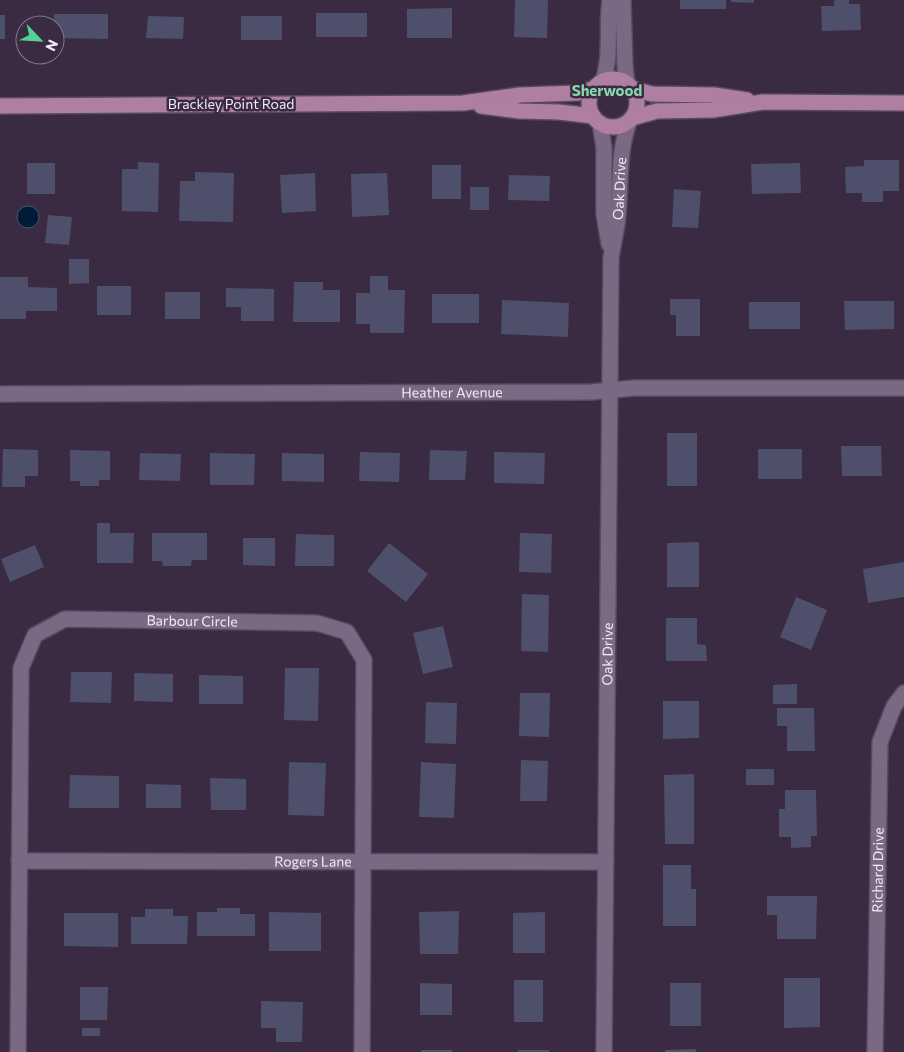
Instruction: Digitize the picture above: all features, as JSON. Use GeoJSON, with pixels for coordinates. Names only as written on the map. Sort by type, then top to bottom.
{"type":"FeatureCollection","features":[{"type":"Feature","properties":{"kind":"main road"},"geometry":{"type":"LineString","coordinates":[[763,102],[714,110],[657,111],[615,127],[596,120],[589,102],[598,85],[615,79],[652,94],[714,95],[763,102],[904,103]]}},
{"type":"Feature","properties":{"kind":"main road","name":"Brackley Point Road"},"geometry":{"type":"LineString","coordinates":[[0,106],[462,103],[520,95],[577,93],[598,85]]}},
{"type":"Feature","properties":{"kind":"main road"},"geometry":{"type":"LineString","coordinates":[[630,86],[637,103],[631,120]]}},
{"type":"Feature","properties":{"kind":"main road","name":"Brackley Point Road"},"geometry":{"type":"LineString","coordinates":[[462,103],[520,111],[559,112],[596,120]]}},
{"type":"Feature","properties":{"kind":"street"},"geometry":{"type":"LineString","coordinates":[[598,85],[607,70],[610,0]]}},
{"type":"Feature","properties":{"kind":"street"},"geometry":{"type":"LineString","coordinates":[[623,0],[625,66],[630,86]]}},
{"type":"Feature","properties":{"kind":"street","name":"Oak Drive"},"geometry":{"type":"LineString","coordinates":[[596,120],[604,148],[604,214],[611,258]]}},
{"type":"Feature","properties":{"kind":"street","name":"Oak Drive"},"geometry":{"type":"LineString","coordinates":[[604,1052],[611,258],[618,215],[622,142],[631,120]]}},
{"type":"Feature","properties":{"kind":"street","name":"Heather Avenue"},"geometry":{"type":"LineString","coordinates":[[0,394],[582,392],[634,388],[904,388]]}},
{"type":"Feature","properties":{"kind":"street","name":"Barbour Circle"},"geometry":{"type":"LineString","coordinates":[[18,1052],[21,668],[35,636],[65,619],[317,623],[347,632],[364,660],[362,1052]]}},
{"type":"Feature","properties":{"kind":"street","name":"Richard Drive"},"geometry":{"type":"LineString","coordinates":[[875,1052],[880,742],[894,706],[904,693]]}},
{"type":"Feature","properties":{"kind":"street","name":"Rogers Lane"},"geometry":{"type":"LineString","coordinates":[[19,861],[606,862]]}},
{"type":"Feature","properties":{"kind":"water"},"geometry":{"type":"Polygon","coordinates":[[[28,206],[36,209],[39,217],[36,225],[28,228],[20,225],[17,217],[20,209],[28,206]]]}},
{"type":"Feature","properties":{"kind":"building"},"geometry":{"type":"Polygon","coordinates":[[[515,0],[548,0],[547,38],[514,37],[515,0]]]}},
{"type":"Feature","properties":{"kind":"building"},"geometry":{"type":"Polygon","coordinates":[[[680,0],[726,0],[726,9],[680,9],[680,0]]]}},
{"type":"Feature","properties":{"kind":"building"},"geometry":{"type":"Polygon","coordinates":[[[731,0],[754,0],[754,3],[731,2],[731,0]]]}},
{"type":"Feature","properties":{"kind":"building"},"geometry":{"type":"Polygon","coordinates":[[[834,0],[849,0],[849,4],[860,4],[861,30],[822,31],[821,6],[834,6],[834,0]]]}},
{"type":"Feature","properties":{"kind":"building"},"geometry":{"type":"Polygon","coordinates":[[[452,8],[452,38],[407,38],[407,9],[452,8]]]}},
{"type":"Feature","properties":{"kind":"building"},"geometry":{"type":"Polygon","coordinates":[[[316,13],[367,13],[367,37],[316,37],[316,13]]]}},
{"type":"Feature","properties":{"kind":"building"},"geometry":{"type":"Polygon","coordinates":[[[108,14],[108,39],[65,38],[65,15],[54,15],[108,14]]]}},
{"type":"Feature","properties":{"kind":"building"},"geometry":{"type":"Polygon","coordinates":[[[0,15],[5,15],[5,39],[0,39],[0,15]]]}},
{"type":"Feature","properties":{"kind":"building"},"geometry":{"type":"Polygon","coordinates":[[[148,16],[184,17],[183,39],[146,38],[148,16]]]}},
{"type":"Feature","properties":{"kind":"building"},"geometry":{"type":"Polygon","coordinates":[[[241,16],[282,16],[282,40],[241,40],[241,16]]]}},
{"type":"Feature","properties":{"kind":"building"},"geometry":{"type":"Polygon","coordinates":[[[864,160],[899,160],[899,191],[883,191],[883,202],[862,202],[862,193],[846,193],[845,167],[864,166],[864,160]]]}},
{"type":"Feature","properties":{"kind":"building"},"geometry":{"type":"Polygon","coordinates":[[[138,162],[159,163],[158,212],[122,211],[122,169],[138,169],[138,162]]]}},
{"type":"Feature","properties":{"kind":"building"},"geometry":{"type":"Polygon","coordinates":[[[27,163],[55,163],[55,194],[27,194],[27,163]]]}},
{"type":"Feature","properties":{"kind":"building"},"geometry":{"type":"Polygon","coordinates":[[[800,163],[801,193],[752,194],[751,164],[800,163]]]}},
{"type":"Feature","properties":{"kind":"building"},"geometry":{"type":"Polygon","coordinates":[[[432,165],[461,165],[461,199],[432,199],[432,165]]]}},
{"type":"Feature","properties":{"kind":"building"},"geometry":{"type":"Polygon","coordinates":[[[195,172],[234,173],[233,222],[179,221],[180,181],[195,181],[195,172]]]}},
{"type":"Feature","properties":{"kind":"building"},"geometry":{"type":"Polygon","coordinates":[[[315,173],[316,211],[282,213],[280,175],[315,173]]]}},
{"type":"Feature","properties":{"kind":"building"},"geometry":{"type":"Polygon","coordinates":[[[387,173],[389,215],[352,217],[351,174],[387,173]]]}},
{"type":"Feature","properties":{"kind":"building"},"geometry":{"type":"Polygon","coordinates":[[[509,175],[550,176],[549,201],[508,200],[509,175]]]}},
{"type":"Feature","properties":{"kind":"building"},"geometry":{"type":"Polygon","coordinates":[[[470,187],[489,187],[489,210],[470,210],[470,187]]]}},
{"type":"Feature","properties":{"kind":"building"},"geometry":{"type":"Polygon","coordinates":[[[674,189],[701,191],[698,228],[672,227],[674,189]]]}},
{"type":"Feature","properties":{"kind":"building"},"geometry":{"type":"Polygon","coordinates":[[[48,215],[72,217],[69,245],[45,243],[48,215]]]}},
{"type":"Feature","properties":{"kind":"building"},"geometry":{"type":"Polygon","coordinates":[[[69,259],[89,259],[89,283],[69,284],[69,259]]]}},
{"type":"Feature","properties":{"kind":"building"},"geometry":{"type":"Polygon","coordinates":[[[370,276],[388,276],[388,290],[405,290],[404,333],[370,333],[370,324],[356,324],[356,293],[370,293],[370,276]]]}},
{"type":"Feature","properties":{"kind":"building"},"geometry":{"type":"Polygon","coordinates":[[[0,277],[28,277],[28,287],[57,288],[57,311],[26,311],[26,319],[0,319],[0,277]]]}},
{"type":"Feature","properties":{"kind":"building"},"geometry":{"type":"Polygon","coordinates":[[[294,282],[323,282],[323,290],[340,290],[340,322],[293,322],[294,282]]]}},
{"type":"Feature","properties":{"kind":"building"},"geometry":{"type":"Polygon","coordinates":[[[97,286],[131,286],[131,315],[97,315],[97,286]]]}},
{"type":"Feature","properties":{"kind":"building"},"geometry":{"type":"Polygon","coordinates":[[[226,288],[274,289],[274,321],[241,321],[241,307],[226,307],[226,288]]]}},
{"type":"Feature","properties":{"kind":"building"},"geometry":{"type":"Polygon","coordinates":[[[165,292],[200,292],[200,319],[165,319],[165,292]]]}},
{"type":"Feature","properties":{"kind":"building"},"geometry":{"type":"Polygon","coordinates":[[[432,294],[479,294],[479,323],[432,323],[432,294]]]}},
{"type":"Feature","properties":{"kind":"building"},"geometry":{"type":"Polygon","coordinates":[[[670,299],[700,299],[700,336],[676,336],[676,315],[670,315],[670,299]]]}},
{"type":"Feature","properties":{"kind":"building"},"geometry":{"type":"Polygon","coordinates":[[[502,300],[569,303],[568,337],[501,334],[502,300]]]}},
{"type":"Feature","properties":{"kind":"building"},"geometry":{"type":"Polygon","coordinates":[[[844,301],[894,301],[894,329],[845,330],[844,301]]]}},
{"type":"Feature","properties":{"kind":"building"},"geometry":{"type":"Polygon","coordinates":[[[749,302],[800,302],[800,329],[749,329],[749,302]]]}},
{"type":"Feature","properties":{"kind":"building"},"geometry":{"type":"Polygon","coordinates":[[[667,433],[697,433],[697,486],[667,486],[667,433]]]}},
{"type":"Feature","properties":{"kind":"building"},"geometry":{"type":"Polygon","coordinates":[[[841,446],[881,446],[882,476],[842,476],[841,446]]]}},
{"type":"Feature","properties":{"kind":"building"},"geometry":{"type":"Polygon","coordinates":[[[3,449],[38,450],[38,476],[25,476],[25,487],[2,487],[3,449]]]}},
{"type":"Feature","properties":{"kind":"building"},"geometry":{"type":"Polygon","coordinates":[[[758,449],[802,449],[802,479],[758,479],[758,449]]]}},
{"type":"Feature","properties":{"kind":"building"},"geometry":{"type":"Polygon","coordinates":[[[70,450],[110,451],[110,480],[99,480],[99,486],[80,486],[80,481],[70,481],[70,450]]]}},
{"type":"Feature","properties":{"kind":"building"},"geometry":{"type":"Polygon","coordinates":[[[430,450],[467,451],[465,480],[429,480],[430,450]]]}},
{"type":"Feature","properties":{"kind":"building"},"geometry":{"type":"Polygon","coordinates":[[[360,452],[400,453],[399,482],[359,481],[360,452]]]}},
{"type":"Feature","properties":{"kind":"building"},"geometry":{"type":"Polygon","coordinates":[[[494,452],[545,453],[544,484],[494,483],[494,452]]]}},
{"type":"Feature","properties":{"kind":"building"},"geometry":{"type":"Polygon","coordinates":[[[140,453],[181,454],[180,481],[139,480],[140,453]]]}},
{"type":"Feature","properties":{"kind":"building"},"geometry":{"type":"Polygon","coordinates":[[[210,453],[255,454],[254,485],[210,485],[210,453]]]}},
{"type":"Feature","properties":{"kind":"building"},"geometry":{"type":"Polygon","coordinates":[[[282,453],[324,454],[324,482],[282,481],[282,453]]]}},
{"type":"Feature","properties":{"kind":"building"},"geometry":{"type":"Polygon","coordinates":[[[97,523],[110,523],[110,533],[134,533],[133,563],[97,563],[97,523]]]}},
{"type":"Feature","properties":{"kind":"building"},"geometry":{"type":"Polygon","coordinates":[[[152,533],[207,533],[207,560],[192,560],[191,566],[163,566],[162,561],[152,561],[152,533]]]}},
{"type":"Feature","properties":{"kind":"building"},"geometry":{"type":"Polygon","coordinates":[[[520,533],[552,534],[551,573],[519,572],[520,533]]]}},
{"type":"Feature","properties":{"kind":"building"},"geometry":{"type":"Polygon","coordinates":[[[296,534],[334,535],[334,566],[295,566],[296,534]]]}},
{"type":"Feature","properties":{"kind":"building"},"geometry":{"type":"Polygon","coordinates":[[[243,538],[275,538],[275,566],[243,565],[243,538]]]}},
{"type":"Feature","properties":{"kind":"building"},"geometry":{"type":"Polygon","coordinates":[[[699,542],[699,587],[667,587],[667,543],[699,542]]]}},
{"type":"Feature","properties":{"kind":"building"},"geometry":{"type":"Polygon","coordinates":[[[389,543],[428,574],[406,602],[367,571],[389,543]]]}},
{"type":"Feature","properties":{"kind":"building"},"geometry":{"type":"Polygon","coordinates":[[[35,545],[44,567],[10,582],[1,559],[35,545]]]}},
{"type":"Feature","properties":{"kind":"building"},"geometry":{"type":"Polygon","coordinates":[[[904,562],[904,597],[868,603],[863,569],[904,562]]]}},
{"type":"Feature","properties":{"kind":"building"},"geometry":{"type":"Polygon","coordinates":[[[522,594],[549,595],[548,652],[521,651],[522,594]]]}},
{"type":"Feature","properties":{"kind":"building"},"geometry":{"type":"Polygon","coordinates":[[[796,597],[827,610],[811,650],[780,637],[796,597]]]}},
{"type":"Feature","properties":{"kind":"building"},"geometry":{"type":"Polygon","coordinates":[[[666,618],[697,618],[697,644],[706,645],[707,661],[666,661],[666,618]]]}},
{"type":"Feature","properties":{"kind":"building"},"geometry":{"type":"Polygon","coordinates":[[[443,626],[453,667],[423,674],[413,633],[443,626]]]}},
{"type":"Feature","properties":{"kind":"building"},"geometry":{"type":"Polygon","coordinates":[[[285,668],[319,668],[318,721],[284,720],[285,668]]]}},
{"type":"Feature","properties":{"kind":"building"},"geometry":{"type":"Polygon","coordinates":[[[71,672],[112,672],[111,703],[70,702],[71,672]]]}},
{"type":"Feature","properties":{"kind":"building"},"geometry":{"type":"Polygon","coordinates":[[[134,673],[173,674],[173,702],[134,701],[134,673]]]}},
{"type":"Feature","properties":{"kind":"building"},"geometry":{"type":"Polygon","coordinates":[[[199,675],[243,676],[243,704],[199,704],[199,675]]]}},
{"type":"Feature","properties":{"kind":"building"},"geometry":{"type":"Polygon","coordinates":[[[797,684],[797,704],[773,704],[773,685],[797,684]]]}},
{"type":"Feature","properties":{"kind":"building"},"geometry":{"type":"Polygon","coordinates":[[[520,693],[550,693],[549,737],[519,736],[520,693]]]}},
{"type":"Feature","properties":{"kind":"building"},"geometry":{"type":"Polygon","coordinates":[[[663,701],[699,701],[699,738],[663,739],[663,701]]]}},
{"type":"Feature","properties":{"kind":"building"},"geometry":{"type":"Polygon","coordinates":[[[426,702],[457,703],[456,744],[425,743],[426,702]]]}},
{"type":"Feature","properties":{"kind":"building"},"geometry":{"type":"Polygon","coordinates":[[[777,708],[814,708],[815,751],[787,751],[787,726],[777,726],[777,708]]]}},
{"type":"Feature","properties":{"kind":"building"},"geometry":{"type":"Polygon","coordinates":[[[521,760],[548,761],[547,801],[520,801],[521,760]]]}},
{"type":"Feature","properties":{"kind":"building"},"geometry":{"type":"Polygon","coordinates":[[[289,762],[326,763],[324,816],[288,815],[289,762]]]}},
{"type":"Feature","properties":{"kind":"building"},"geometry":{"type":"Polygon","coordinates":[[[421,762],[456,764],[454,818],[419,817],[421,762]]]}},
{"type":"Feature","properties":{"kind":"building"},"geometry":{"type":"Polygon","coordinates":[[[746,769],[774,769],[774,785],[746,785],[746,769]]]}},
{"type":"Feature","properties":{"kind":"building"},"geometry":{"type":"Polygon","coordinates":[[[694,774],[694,844],[665,844],[664,775],[694,774]]]}},
{"type":"Feature","properties":{"kind":"building"},"geometry":{"type":"Polygon","coordinates":[[[70,775],[119,776],[119,808],[69,808],[70,775]]]}},
{"type":"Feature","properties":{"kind":"building"},"geometry":{"type":"Polygon","coordinates":[[[210,778],[246,779],[246,810],[211,810],[210,778]]]}},
{"type":"Feature","properties":{"kind":"building"},"geometry":{"type":"Polygon","coordinates":[[[146,784],[181,785],[181,808],[146,808],[146,784]]]}},
{"type":"Feature","properties":{"kind":"building"},"geometry":{"type":"Polygon","coordinates":[[[785,790],[816,790],[817,836],[811,836],[811,847],[791,848],[791,837],[779,837],[779,809],[785,809],[785,790]]]}},
{"type":"Feature","properties":{"kind":"building"},"geometry":{"type":"Polygon","coordinates":[[[663,865],[691,865],[691,889],[696,889],[696,926],[663,926],[663,865]]]}},
{"type":"Feature","properties":{"kind":"building"},"geometry":{"type":"Polygon","coordinates":[[[767,896],[817,896],[816,939],[777,939],[777,915],[767,915],[767,896]]]}},
{"type":"Feature","properties":{"kind":"building"},"geometry":{"type":"Polygon","coordinates":[[[217,908],[240,908],[240,914],[255,914],[255,936],[197,936],[197,912],[217,912],[217,908]]]}},
{"type":"Feature","properties":{"kind":"building"},"geometry":{"type":"Polygon","coordinates":[[[145,909],[173,909],[173,916],[188,916],[187,944],[131,944],[131,917],[145,917],[145,909]]]}},
{"type":"Feature","properties":{"kind":"building"},"geometry":{"type":"Polygon","coordinates":[[[459,911],[458,954],[420,954],[419,912],[459,911]]]}},
{"type":"Feature","properties":{"kind":"building"},"geometry":{"type":"Polygon","coordinates":[[[269,912],[321,913],[321,951],[269,951],[269,912]]]}},
{"type":"Feature","properties":{"kind":"building"},"geometry":{"type":"Polygon","coordinates":[[[545,912],[545,953],[513,953],[513,913],[545,912]]]}},
{"type":"Feature","properties":{"kind":"building"},"geometry":{"type":"Polygon","coordinates":[[[64,913],[118,913],[118,947],[64,946],[64,913]]]}},
{"type":"Feature","properties":{"kind":"building"},"geometry":{"type":"Polygon","coordinates":[[[784,978],[820,978],[820,1027],[784,1028],[784,978]]]}},
{"type":"Feature","properties":{"kind":"building"},"geometry":{"type":"Polygon","coordinates":[[[514,980],[543,980],[543,1022],[514,1022],[514,980]]]}},
{"type":"Feature","properties":{"kind":"building"},"geometry":{"type":"Polygon","coordinates":[[[420,983],[452,984],[452,1015],[420,1015],[420,983]]]}},
{"type":"Feature","properties":{"kind":"building"},"geometry":{"type":"Polygon","coordinates":[[[670,983],[701,983],[701,1026],[670,1026],[670,983]]]}},
{"type":"Feature","properties":{"kind":"building"},"geometry":{"type":"Polygon","coordinates":[[[80,987],[108,987],[107,1020],[80,1020],[80,987]]]}},
{"type":"Feature","properties":{"kind":"building"},"geometry":{"type":"Polygon","coordinates":[[[261,1001],[303,1002],[302,1042],[276,1042],[276,1028],[261,1028],[261,1001]]]}},
{"type":"Feature","properties":{"kind":"building"},"geometry":{"type":"Polygon","coordinates":[[[82,1028],[100,1028],[100,1036],[82,1036],[82,1028]]]}},
{"type":"Feature","properties":{"kind":"building"},"geometry":{"type":"Polygon","coordinates":[[[696,1049],[696,1052],[665,1052],[665,1050],[696,1049]]]}},
{"type":"Feature","properties":{"kind":"building"},"geometry":{"type":"Polygon","coordinates":[[[421,1050],[452,1050],[452,1052],[421,1052],[421,1050]]]}},
{"type":"Feature","properties":{"kind":"building"},"geometry":{"type":"Polygon","coordinates":[[[518,1050],[549,1050],[549,1052],[518,1052],[518,1050]]]}},
{"type":"Feature","properties":{"kind":"district","name":"Sherwood"},"geometry":{"type":"Point","coordinates":[607,91]}}]}
